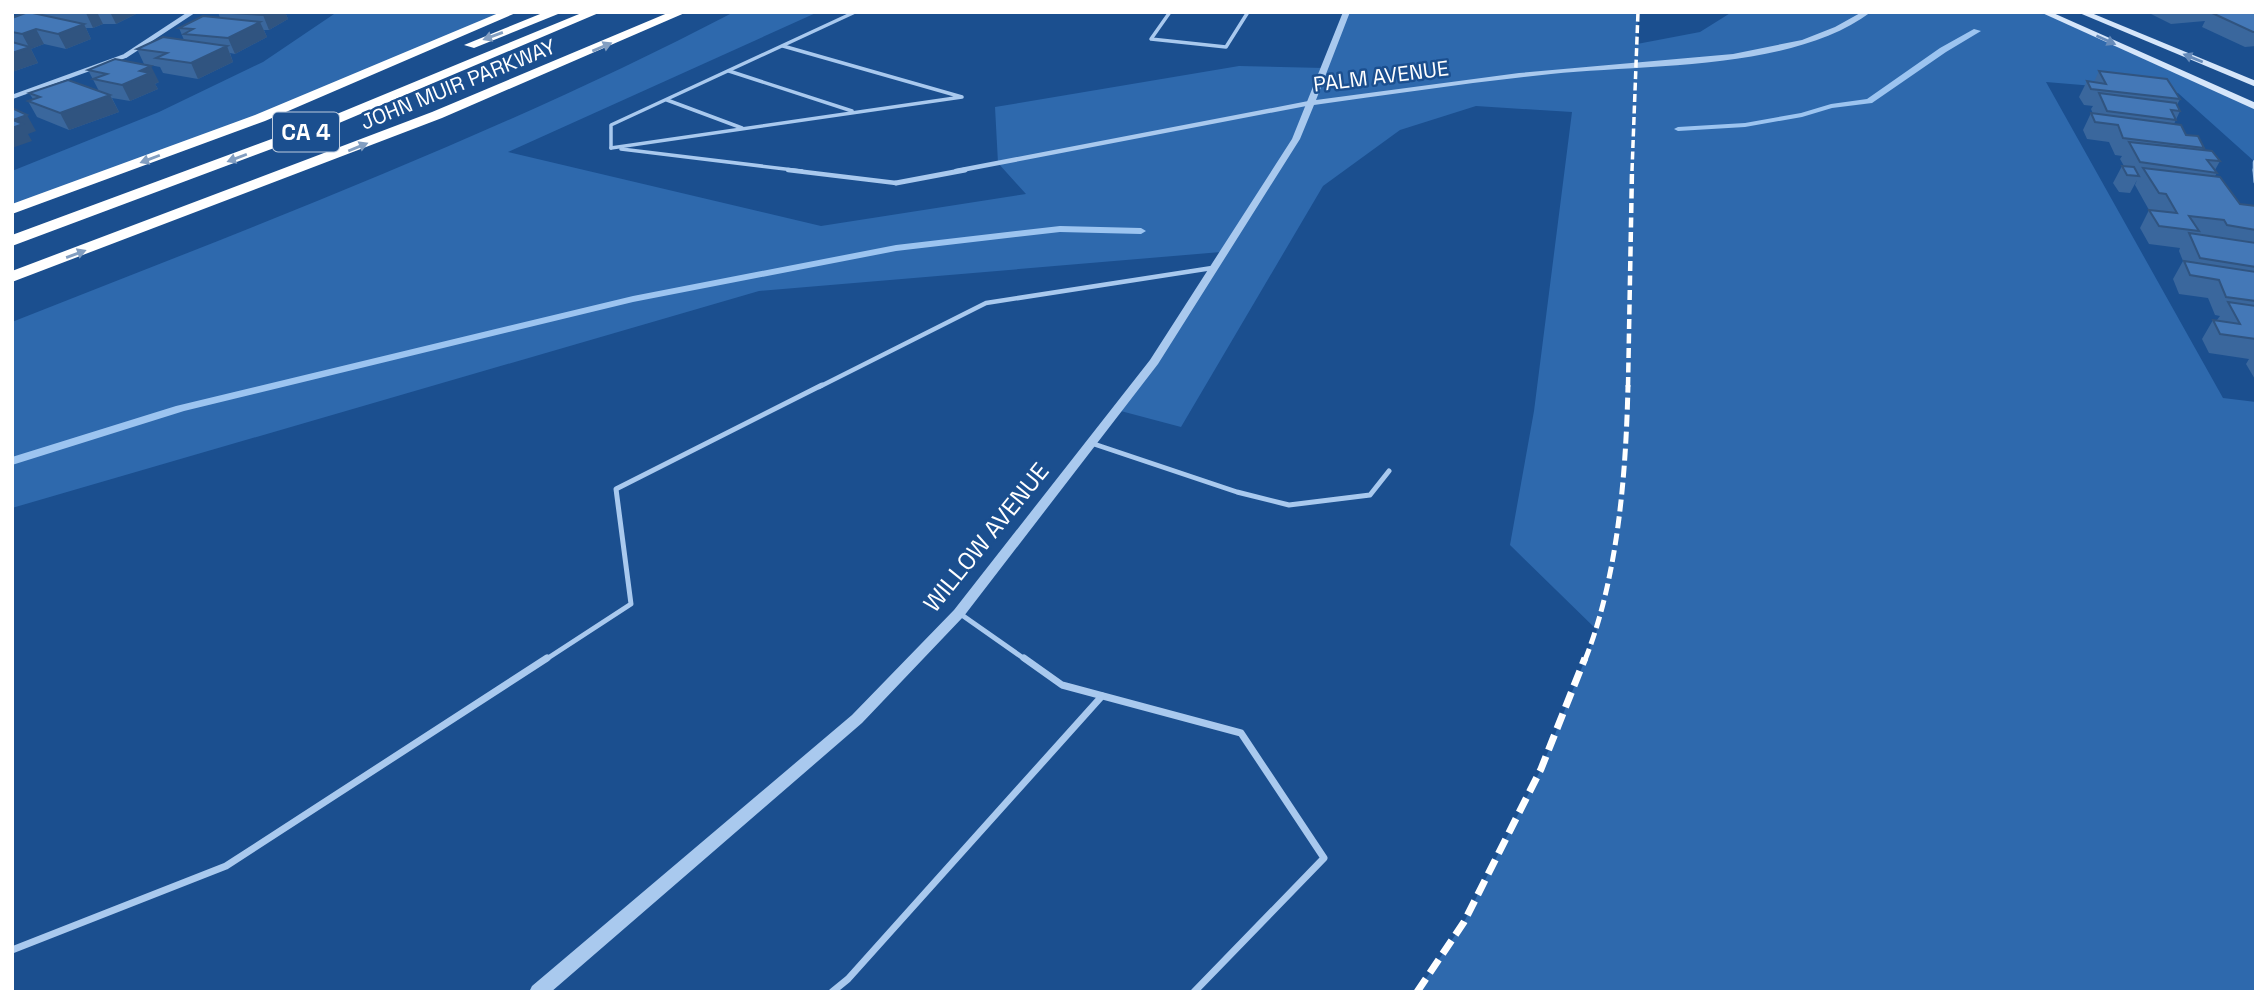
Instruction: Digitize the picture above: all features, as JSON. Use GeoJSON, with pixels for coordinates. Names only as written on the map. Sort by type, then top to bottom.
{"type":"FeatureCollection","features":[{"type":"Feature","properties":{"kind":"highway"},"geometry":{"type":"LineString","coordinates":[[12,209],[260,118],[512,12]]}},
{"type":"Feature","properties":{"kind":"highway"},"geometry":{"type":"LineString","coordinates":[[260,118],[315,102],[557,12]]}},
{"type":"Feature","properties":{"kind":"highway","name":"JOHN MUIR PARKWAY"},"geometry":{"type":"LineString","coordinates":[[12,241],[320,126],[595,12]]}},
{"type":"Feature","properties":{"kind":"highway","name":"JOHN MUIR PARKWAY"},"geometry":{"type":"LineString","coordinates":[[12,277],[425,121],[681,12]]}},
{"type":"Feature","properties":{"kind":"main road"},"geometry":{"type":"LineString","coordinates":[[2044,12],[2256,107]]}},
{"type":"Feature","properties":{"kind":"main road"},"geometry":{"type":"LineString","coordinates":[[2081,12],[2256,84]]}},
{"type":"Feature","properties":{"kind":"street"},"geometry":{"type":"LineString","coordinates":[[12,97],[125,56],[192,12]]}},
{"type":"Feature","properties":{"kind":"street","name":"WILLOW AVENUE"},"geometry":{"type":"LineString","coordinates":[[538,992],[857,719],[959,613],[1154,362],[1296,139],[1347,12]]}},
{"type":"Feature","properties":{"kind":"street","name":"PALM AVENUE"},"geometry":{"type":"LineString","coordinates":[[896,183],[1310,103],[1588,68],[1693,61],[1745,53],[1816,38],[1868,12]]}},
{"type":"Feature","properties":{"kind":"street"},"geometry":{"type":"LineString","coordinates":[[2255,162],[2256,182]]}},
{"type":"Feature","properties":{"kind":"lane"},"geometry":{"type":"LineString","coordinates":[[611,148],[611,125],[855,12]]}},
{"type":"Feature","properties":{"kind":"lane"},"geometry":{"type":"LineString","coordinates":[[1170,12],[1151,39],[1226,47],[1248,12]]}},
{"type":"Feature","properties":{"kind":"lane"},"geometry":{"type":"LineString","coordinates":[[611,148],[962,97],[783,46]]}},
{"type":"Feature","properties":{"kind":"lane"},"geometry":{"type":"LineString","coordinates":[[729,71],[855,112]]}},
{"type":"Feature","properties":{"kind":"lane"},"geometry":{"type":"LineString","coordinates":[[667,100],[744,128]]}},
{"type":"Feature","properties":{"kind":"lane"},"geometry":{"type":"LineString","coordinates":[[611,148],[896,183]]}},
{"type":"Feature","properties":{"kind":"lane"},"geometry":{"type":"LineString","coordinates":[[12,950],[226,866],[631,604],[616,489],[986,303],[1212,268]]}},
{"type":"Feature","properties":{"kind":"lane"},"geometry":{"type":"LineString","coordinates":[[1091,443],[1237,492],[1289,505],[1370,495],[1388,471]]}},
{"type":"Feature","properties":{"kind":"lane"},"geometry":{"type":"LineString","coordinates":[[959,613],[1062,685],[1241,733],[1324,858],[1194,992]]}},
{"type":"Feature","properties":{"kind":"lane"},"geometry":{"type":"LineString","coordinates":[[832,992],[848,979],[1102,696]]}},
{"type":"Feature","properties":{"kind":"shaded area"},"geometry":{"type":"Polygon","coordinates":[[[337,12],[512,12],[305,97],[12,209],[12,171],[159,112],[263,62],[337,12]]]}},
{"type":"Feature","properties":{"kind":"shaded area"},"geometry":{"type":"Polygon","coordinates":[[[734,12],[818,12],[508,152],[821,226],[1026,194],[998,163],[995,107],[1239,66],[1324,68],[1347,12],[1638,12],[1637,44],[1700,32],[1732,12],[2044,12],[2256,107],[2256,182],[2255,162],[2178,93],[2046,82],[2223,398],[2256,402],[2256,992],[1417,992],[1464,922],[1541,769],[1597,630],[1510,545],[1534,411],[1572,112],[1476,106],[1400,130],[1323,186],[1181,427],[1117,410],[1154,362],[1221,252],[759,291],[12,508],[12,322],[286,214],[468,138],[734,12]]]}},
{"type":"Feature","properties":{"kind":"building"},"geometry":{"type":"Polygon","coordinates":[[[28,12],[84,24],[58,34],[36,29],[22,34],[12,32],[12,18],[28,12]]]}},
{"type":"Feature","properties":{"kind":"building"},"geometry":{"type":"Polygon","coordinates":[[[231,12],[267,12],[263,15],[231,12]]]}},
{"type":"Feature","properties":{"kind":"building"},"geometry":{"type":"Polygon","coordinates":[[[2210,12],[2256,12],[2256,32],[2253,32],[2210,12]]]}},
{"type":"Feature","properties":{"kind":"building"},"geometry":{"type":"Polygon","coordinates":[[[203,16],[260,22],[228,38],[184,34],[193,29],[179,28],[203,16]]]}},
{"type":"Feature","properties":{"kind":"building"},"geometry":{"type":"Polygon","coordinates":[[[163,37],[227,46],[191,63],[156,58],[167,53],[137,49],[163,37]]]}},
{"type":"Feature","properties":{"kind":"building"},"geometry":{"type":"Polygon","coordinates":[[[12,42],[30,47],[12,53],[12,42]]]}},
{"type":"Feature","properties":{"kind":"building"},"geometry":{"type":"Polygon","coordinates":[[[115,59],[151,66],[140,71],[150,73],[122,85],[93,79],[107,74],[88,70],[115,59]]]}},
{"type":"Feature","properties":{"kind":"building"},"geometry":{"type":"Polygon","coordinates":[[[2099,71],[2167,79],[2180,99],[2091,89],[2087,81],[2106,84],[2099,71]]]}},
{"type":"Feature","properties":{"kind":"building"},"geometry":{"type":"Polygon","coordinates":[[[68,80],[110,95],[60,113],[28,101],[40,97],[29,93],[68,80]]]}},
{"type":"Feature","properties":{"kind":"building"},"geometry":{"type":"Polygon","coordinates":[[[2099,93],[2176,103],[2180,111],[2171,110],[2176,120],[2107,111],[2099,93]]]}},
{"type":"Feature","properties":{"kind":"building"},"geometry":{"type":"Polygon","coordinates":[[[12,108],[27,115],[13,120],[23,124],[12,128],[12,108]]]}},
{"type":"Feature","properties":{"kind":"building"},"geometry":{"type":"Polygon","coordinates":[[[2091,113],[2181,125],[2186,135],[2198,136],[2204,148],[2123,138],[2118,125],[2095,122],[2091,113]]]}},
{"type":"Feature","properties":{"kind":"building"},"geometry":{"type":"Polygon","coordinates":[[[2129,142],[2212,151],[2220,161],[2207,160],[2217,173],[2140,162],[2129,142]]]}},
{"type":"Feature","properties":{"kind":"building"},"geometry":{"type":"Polygon","coordinates":[[[2122,166],[2134,167],[2139,176],[2127,175],[2122,166]]]}},
{"type":"Feature","properties":{"kind":"building"},"geometry":{"type":"Polygon","coordinates":[[[2143,168],[2220,177],[2240,204],[2256,206],[2256,230],[2227,225],[2224,220],[2189,216],[2199,231],[2159,226],[2149,210],[2177,213],[2166,194],[2159,193],[2143,168]]]}},
{"type":"Feature","properties":{"kind":"building"},"geometry":{"type":"Polygon","coordinates":[[[2189,233],[2256,243],[2256,267],[2200,258],[2189,233]]]}},
{"type":"Feature","properties":{"kind":"building"},"geometry":{"type":"Polygon","coordinates":[[[2184,261],[2256,272],[2256,301],[2226,297],[2219,280],[2190,275],[2184,261]]]}},
{"type":"Feature","properties":{"kind":"building"},"geometry":{"type":"Polygon","coordinates":[[[2228,302],[2256,306],[2256,339],[2220,334],[2213,320],[2240,324],[2228,302]]]}},
{"type":"Feature","properties":{"kind":"waterway"},"geometry":{"type":"LineString","coordinates":[[1678,129],[1745,125],[1802,115],[1831,106],[1869,101],[1943,50],[1977,31]]}},
{"type":"Feature","properties":{"kind":"waterway"},"geometry":{"type":"LineString","coordinates":[[12,461],[180,408],[633,299],[896,248],[1060,229],[1141,231]]}},
{"type":"Feature","properties":{"kind":"railway"},"geometry":{"type":"LineString","coordinates":[[1632,171],[1638,12]]}},
{"type":"Feature","properties":{"kind":"railway"},"geometry":{"type":"LineString","coordinates":[[1628,387],[1632,170]]}},
{"type":"Feature","properties":{"kind":"railway"},"geometry":{"type":"LineString","coordinates":[[1585,660],[1613,560],[1622,489],[1628,385]]}},
{"type":"Feature","properties":{"kind":"railway"},"geometry":{"type":"LineString","coordinates":[[1417,992],[1464,922],[1541,769],[1585,658]]}}]}
